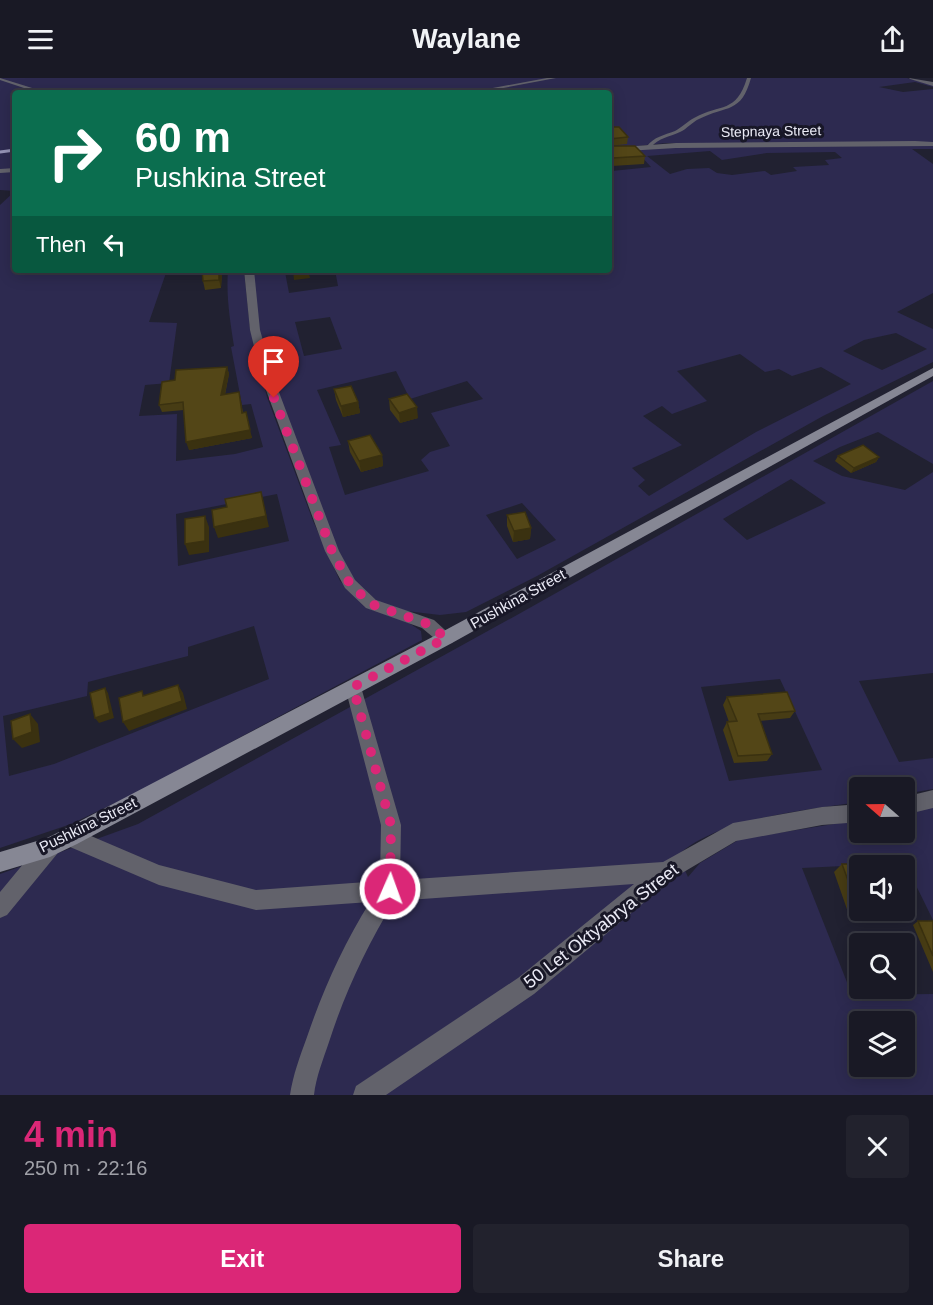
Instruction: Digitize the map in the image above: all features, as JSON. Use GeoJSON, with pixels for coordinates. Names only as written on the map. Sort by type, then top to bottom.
{"type":"FeatureCollection","features":[{"type":"Feature","properties":{"kind":"street"},"geometry":{"type":"LineString","coordinates":[[912,78],[933,84]]}},
{"type":"Feature","properties":{"kind":"street","name":"Stepnaya Street"},"geometry":{"type":"LineString","coordinates":[[612,150],[649,146],[895,142],[933,144]]}},
{"type":"Feature","properties":{"kind":"street"},"geometry":{"type":"LineString","coordinates":[[249,273],[255,330],[268,379],[332,551],[350,584],[371,604],[428,624],[446,638]]}},
{"type":"Feature","properties":{"kind":"street","name":"Pushkina Street"},"geometry":{"type":"LineString","coordinates":[[0,862],[50,847],[70,837],[446,638],[933,371]]}},
{"type":"Feature","properties":{"kind":"street"},"geometry":{"type":"LineString","coordinates":[[302,1095],[304,1080],[333,994],[365,929],[390,889],[391,825],[353,687]]}},
{"type":"Feature","properties":{"kind":"street"},"geometry":{"type":"LineString","coordinates":[[915,803],[933,799]]}},
{"type":"Feature","properties":{"kind":"street","name":"50 Let Oktyabrya Street"},"geometry":{"type":"LineString","coordinates":[[365,1095],[526,986],[665,872],[733,832],[822,816],[849,814]]}},
{"type":"Feature","properties":{"kind":"street"},"geometry":{"type":"LineString","coordinates":[[70,837],[159,875],[256,900],[390,889],[665,872]]}},
{"type":"Feature","properties":{"kind":"street"},"geometry":{"type":"LineString","coordinates":[[0,908],[50,847]]}},
{"type":"Feature","properties":{"kind":"lane"},"geometry":{"type":"LineString","coordinates":[[488,90],[554,78]]}},
{"type":"Feature","properties":{"kind":"lane"},"geometry":{"type":"LineString","coordinates":[[649,146],[652,141],[683,129],[700,117],[736,105],[745,93],[749,78]]}},
{"type":"Feature","properties":{"kind":"lane"},"geometry":{"type":"LineString","coordinates":[[0,79],[35,90]]}},
{"type":"Feature","properties":{"kind":"shaded area"},"geometry":{"type":"Polygon","coordinates":[[[0,78],[907,78],[933,85],[933,87],[915,82],[879,87],[903,92],[933,89],[933,143],[666,143],[612,149],[612,90],[12,90],[12,191],[0,190],[0,78]]]}},
{"type":"Feature","properties":{"kind":"shaded area"},"geometry":{"type":"Polygon","coordinates":[[[655,146],[933,146],[933,149],[912,149],[933,164],[933,293],[897,312],[933,329],[933,362],[823,416],[537,576],[466,612],[440,615],[406,611],[377,601],[354,581],[338,550],[292,434],[258,329],[253,273],[285,273],[289,293],[338,286],[336,273],[612,273],[612,171],[651,167],[641,156],[612,151],[655,146]],[[710,151],[647,156],[670,174],[687,169],[709,168],[717,173],[732,175],[765,171],[771,175],[797,171],[793,167],[829,165],[825,160],[842,158],[835,152],[767,153],[722,160],[710,151]],[[330,317],[295,322],[304,356],[342,349],[330,317]],[[896,333],[864,340],[843,351],[882,370],[927,349],[896,333]],[[740,354],[677,371],[707,401],[672,414],[662,406],[643,416],[682,445],[632,468],[645,480],[638,486],[649,496],[756,432],[851,384],[821,367],[792,376],[779,369],[765,372],[740,354]],[[396,371],[317,390],[341,445],[329,447],[345,495],[429,471],[421,460],[430,452],[450,446],[431,413],[483,399],[467,381],[410,399],[396,371]],[[522,503],[486,515],[517,559],[556,540],[522,503]]]}},
{"type":"Feature","properties":{"kind":"shaded area"},"geometry":{"type":"Polygon","coordinates":[[[12,194],[12,273],[166,273],[149,322],[177,323],[169,383],[145,385],[139,416],[177,414],[176,461],[235,454],[263,447],[251,404],[242,405],[231,347],[234,346],[228,299],[228,273],[244,273],[250,328],[267,397],[313,521],[340,581],[366,606],[406,621],[421,631],[422,640],[136,793],[71,824],[0,848],[0,205],[12,194]],[[277,494],[176,514],[178,566],[289,541],[277,494]],[[254,626],[188,647],[188,656],[88,682],[87,696],[3,716],[9,776],[54,764],[269,679],[254,626]]]}},
{"type":"Feature","properties":{"kind":"shaded area"},"geometry":{"type":"Polygon","coordinates":[[[933,381],[933,464],[878,432],[813,461],[842,476],[905,490],[933,472],[933,673],[859,681],[899,762],[933,758],[933,789],[915,792],[915,777],[849,777],[849,804],[739,824],[695,842],[678,855],[688,877],[700,863],[740,839],[849,822],[849,843],[915,843],[915,811],[933,807],[933,920],[915,883],[915,855],[849,855],[849,866],[802,868],[849,987],[849,999],[915,999],[915,994],[933,994],[933,1095],[0,1095],[0,874],[138,824],[517,615],[933,381]],[[791,479],[723,519],[747,540],[826,503],[791,479]],[[780,679],[701,687],[729,781],[822,770],[780,679]]]}},
{"type":"Feature","properties":{"kind":"building"},"geometry":{"type":"Polygon","coordinates":[[[612,127],[619,127],[628,137],[612,139],[612,127]]]}},
{"type":"Feature","properties":{"kind":"building"},"geometry":{"type":"Polygon","coordinates":[[[612,146],[635,146],[645,156],[613,158],[612,146]]]}},
{"type":"Feature","properties":{"kind":"building"},"geometry":{"type":"Polygon","coordinates":[[[202,273],[219,273],[219,280],[203,281],[202,273]]]}},
{"type":"Feature","properties":{"kind":"building"},"geometry":{"type":"Polygon","coordinates":[[[227,367],[221,395],[239,392],[242,413],[246,412],[250,430],[186,442],[183,402],[159,405],[162,382],[175,380],[176,370],[227,367]]]}},
{"type":"Feature","properties":{"kind":"building"},"geometry":{"type":"Polygon","coordinates":[[[351,386],[358,402],[341,406],[334,389],[351,386]]]}},
{"type":"Feature","properties":{"kind":"building"},"geometry":{"type":"Polygon","coordinates":[[[407,394],[417,407],[399,413],[389,399],[407,394]]]}},
{"type":"Feature","properties":{"kind":"building"},"geometry":{"type":"Polygon","coordinates":[[[370,435],[382,455],[359,461],[348,441],[370,435]]]}},
{"type":"Feature","properties":{"kind":"building"},"geometry":{"type":"Polygon","coordinates":[[[863,445],[879,457],[854,468],[838,456],[863,445]]]}},
{"type":"Feature","properties":{"kind":"building"},"geometry":{"type":"Polygon","coordinates":[[[261,492],[266,516],[214,527],[212,510],[227,507],[225,499],[261,492]]]}},
{"type":"Feature","properties":{"kind":"building"},"geometry":{"type":"Polygon","coordinates":[[[525,512],[531,528],[514,531],[507,515],[525,512]]]}},
{"type":"Feature","properties":{"kind":"building"},"geometry":{"type":"Polygon","coordinates":[[[205,516],[205,541],[185,544],[185,519],[205,516]]]}},
{"type":"Feature","properties":{"kind":"building"},"geometry":{"type":"Polygon","coordinates":[[[178,685],[182,701],[123,722],[119,698],[142,691],[143,696],[178,685]]]}},
{"type":"Feature","properties":{"kind":"building"},"geometry":{"type":"Polygon","coordinates":[[[105,688],[110,713],[95,718],[90,693],[105,688]]]}},
{"type":"Feature","properties":{"kind":"building"},"geometry":{"type":"Polygon","coordinates":[[[787,692],[795,711],[758,714],[772,754],[738,756],[727,722],[737,721],[727,697],[787,692]]]}},
{"type":"Feature","properties":{"kind":"building"},"geometry":{"type":"Polygon","coordinates":[[[30,714],[32,732],[13,739],[11,721],[30,714]]]}},
{"type":"Feature","properties":{"kind":"building"},"geometry":{"type":"Polygon","coordinates":[[[842,864],[849,864],[849,883],[842,864]]]}},
{"type":"Feature","properties":{"kind":"building"},"geometry":{"type":"Polygon","coordinates":[[[918,921],[933,921],[933,956],[918,921]]]}},
{"type":"Feature","properties":{"kind":"waterway"},"geometry":{"type":"LineString","coordinates":[[0,152],[12,150]]}},
{"type":"Feature","properties":{"kind":"route"},"geometry":{"type":"LineString","coordinates":[[274,398],[332,551],[350,584],[371,604],[428,624],[446,638],[353,687],[366,727],[391,825],[390,889]]}}]}
